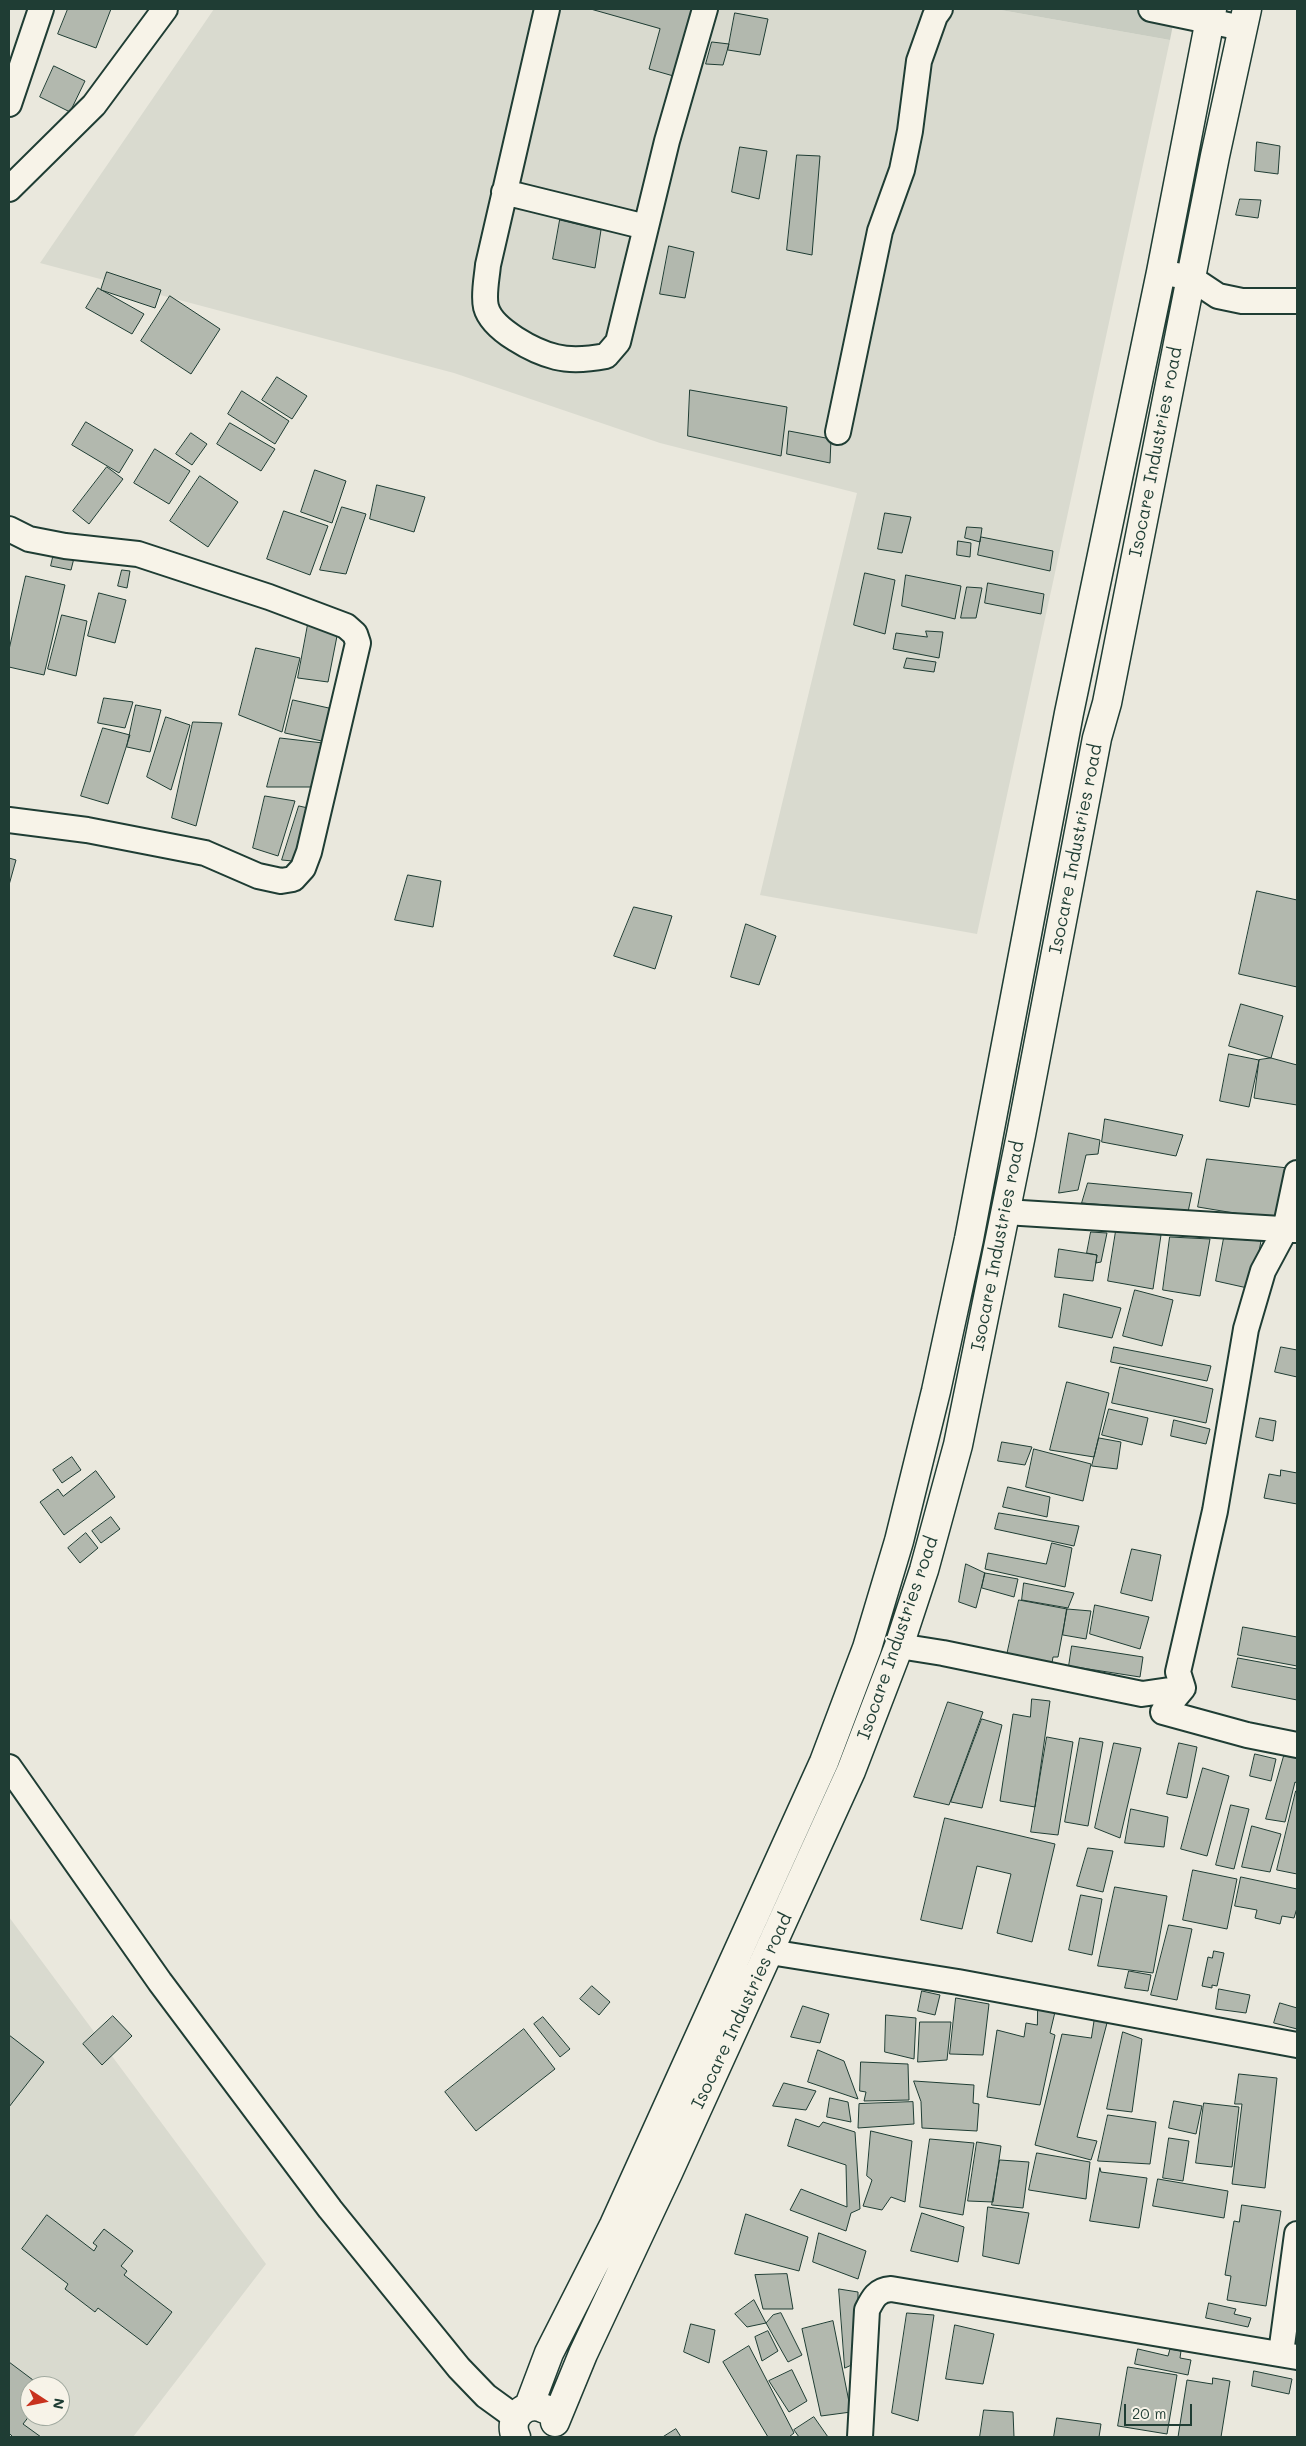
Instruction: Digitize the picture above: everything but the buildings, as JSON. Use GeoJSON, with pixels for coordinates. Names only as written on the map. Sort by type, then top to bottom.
{"type":"FeatureCollection","features":[{"type":"Feature","properties":{"kind":"street"},"geometry":{"type":"LineString","coordinates":[[9,104],[42,9]]}},
{"type":"Feature","properties":{"kind":"street"},"geometry":{"type":"LineString","coordinates":[[9,189],[94,106],[164,9]]}},
{"type":"Feature","properties":{"kind":"street"},"geometry":{"type":"LineString","coordinates":[[547,9],[488,265],[486,307],[498,326],[515,339],[556,357],[587,360],[606,356],[618,342],[667,141],[705,9]]}},
{"type":"Feature","properties":{"kind":"street"},"geometry":{"type":"LineString","coordinates":[[838,432],[880,231],[904,160],[910,131],[919,61],[935,16],[940,9]]}},
{"type":"Feature","properties":{"kind":"street"},"geometry":{"type":"LineString","coordinates":[[1151,9],[1245,18]]}},
{"type":"Feature","properties":{"kind":"street","name":"Isocare Industries road"},"geometry":{"type":"LineString","coordinates":[[520,2420],[549,2352],[614,2225],[824,1762],[866,1648],[899,1541],[936,1391],[969,1239],[1068,720],[1161,272],[1211,15]]}},
{"type":"Feature","properties":{"kind":"street","name":"Isocare Industries road"},"geometry":{"type":"LineString","coordinates":[[554,2430],[583,2354],[770,1952],[851,1771],[899,1646],[924,1570],[958,1444],[1097,738],[1108,693],[1245,18]]}},
{"type":"Feature","properties":{"kind":"street"},"geometry":{"type":"LineString","coordinates":[[504,192],[646,227]]}},
{"type":"Feature","properties":{"kind":"street"},"geometry":{"type":"LineString","coordinates":[[1161,272],[1191,278],[1218,296],[1242,301],[1296,302]]}},
{"type":"Feature","properties":{"kind":"street"},"geometry":{"type":"LineString","coordinates":[[9,529],[29,539],[65,546],[138,554],[269,597],[346,626],[355,634],[358,643],[309,852],[303,868],[293,879],[281,881],[258,876],[205,853],[87,830],[9,820]]}},
{"type":"Feature","properties":{"kind":"street"},"geometry":{"type":"LineString","coordinates":[[1183,1688],[1178,1672],[1216,1511],[1246,1329],[1263,1271],[1291,1230],[1297,1173]]}},
{"type":"Feature","properties":{"kind":"street"},"geometry":{"type":"LineString","coordinates":[[1005,1212],[1291,1230]]}},
{"type":"Feature","properties":{"kind":"street"},"geometry":{"type":"LineString","coordinates":[[899,1646],[943,1653],[1142,1694],[1183,1688]]}},
{"type":"Feature","properties":{"kind":"street"},"geometry":{"type":"LineString","coordinates":[[1183,1688],[1163,1712],[1247,1736],[1297,1745]]}},
{"type":"Feature","properties":{"kind":"street"},"geometry":{"type":"LineString","coordinates":[[9,1767],[160,1982],[330,2209],[459,2368],[486,2396],[520,2420],[536,2406],[548,2411],[554,2430]]}},
{"type":"Feature","properties":{"kind":"street"},"geometry":{"type":"LineString","coordinates":[[770,1952],[958,1982],[1297,2045]]}},
{"type":"Feature","properties":{"kind":"street"},"geometry":{"type":"LineString","coordinates":[[860,2437],[867,2310],[874,2297],[881,2290],[891,2289],[1289,2355],[1297,2234]]}},
{"type":"Feature","properties":{"kind":"shaded area"},"geometry":{"type":"Polygon","coordinates":[[[214,9],[995,9],[1170,40],[977,934],[760,895],[857,493],[660,443],[454,373],[40,263],[214,9]]]}},
{"type":"Feature","properties":{"kind":"shaded area"},"geometry":{"type":"Polygon","coordinates":[[[995,9],[1176,9],[1170,40],[995,9]]]}},
{"type":"Feature","properties":{"kind":"shaded area"},"geometry":{"type":"Polygon","coordinates":[[[9,1917],[266,2264],[133,2437],[9,2437],[9,1917]]]}}]}
